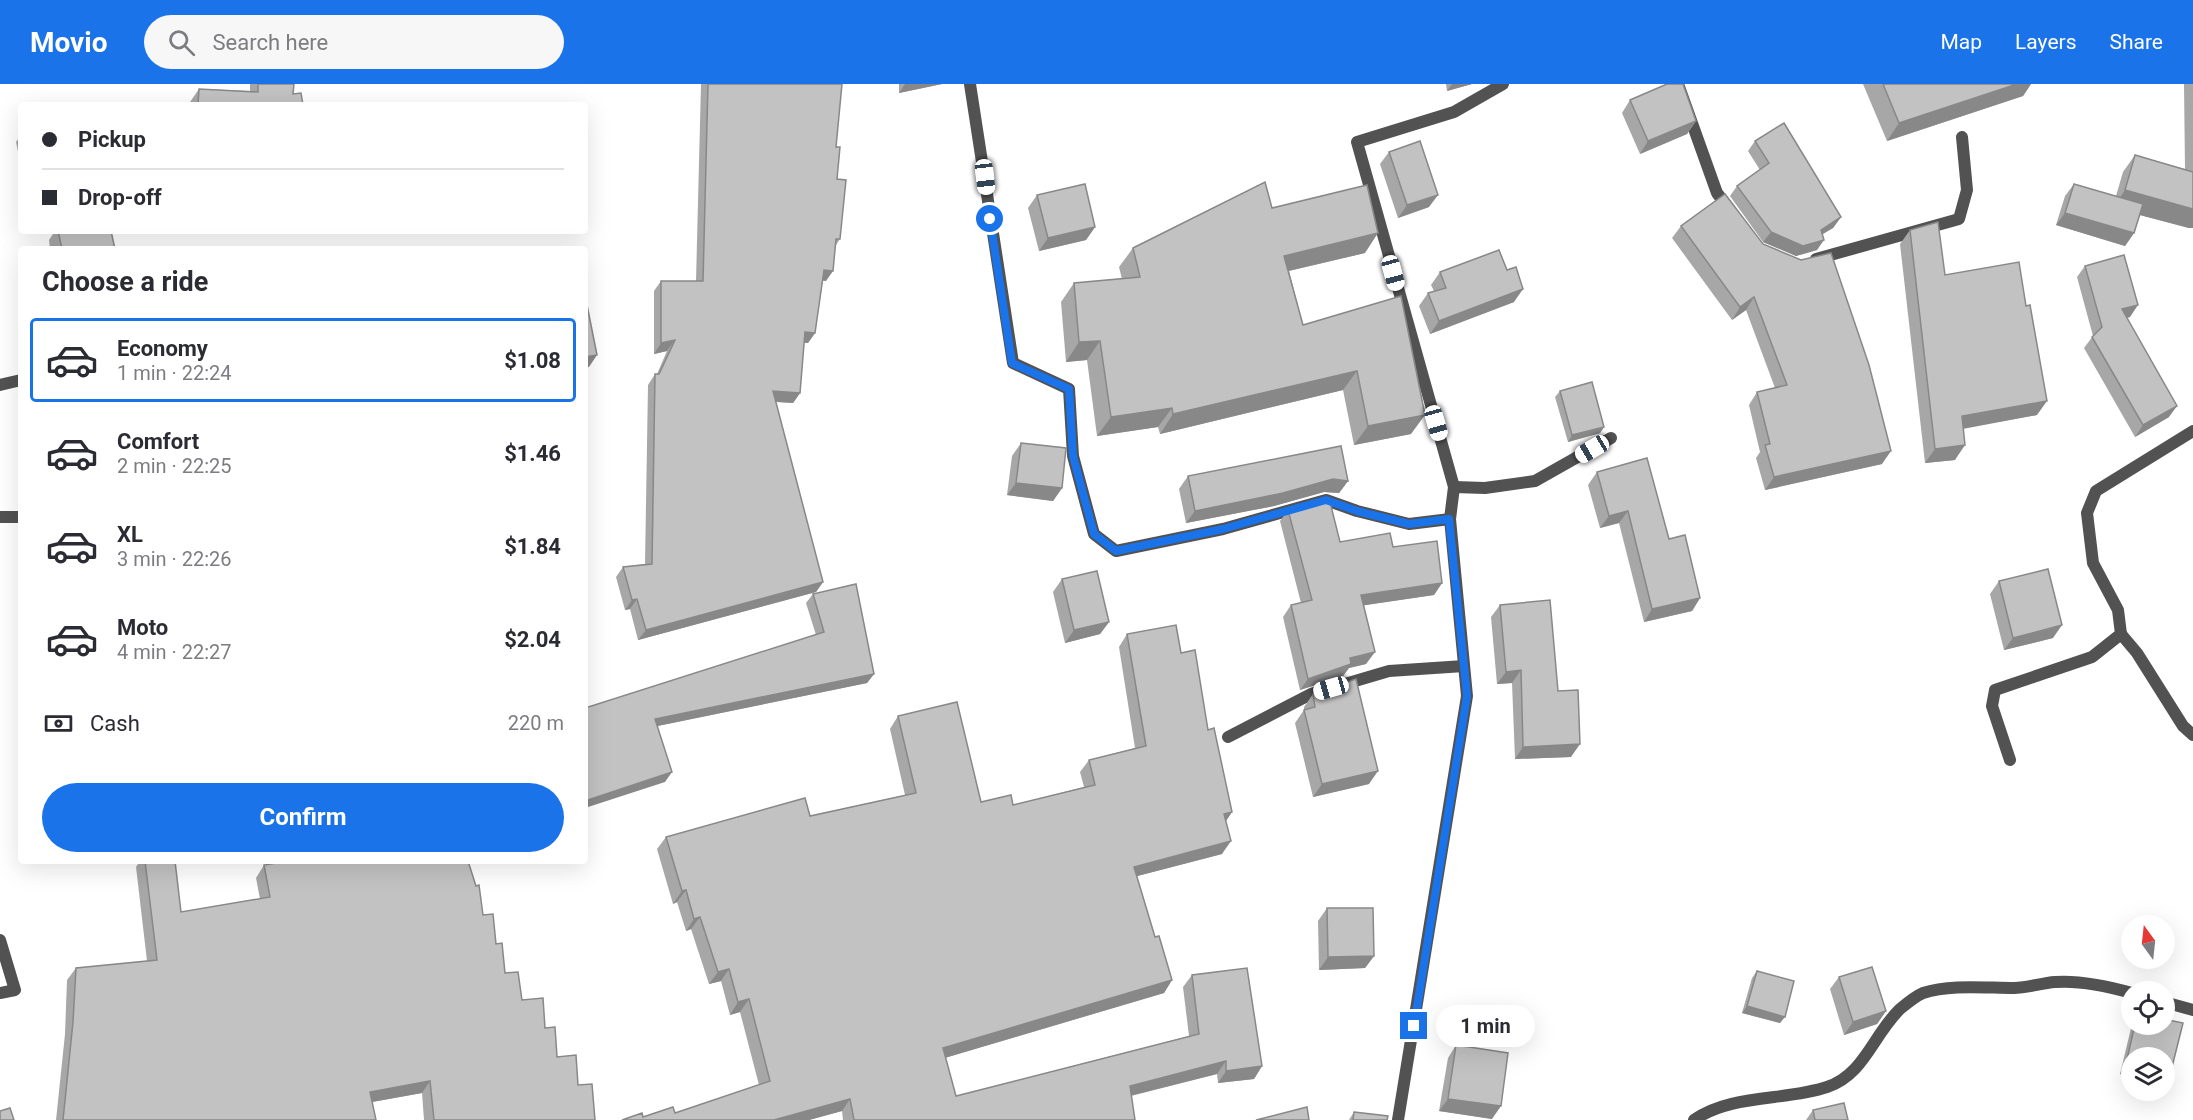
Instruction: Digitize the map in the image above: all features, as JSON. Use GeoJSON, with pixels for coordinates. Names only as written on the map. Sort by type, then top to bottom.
{"type":"FeatureCollection","features":[{"type":"Feature","properties":{"kind":"street"},"geometry":{"type":"LineString","coordinates":[[970,84],[1012,363],[1069,389],[1073,456],[1094,534],[1116,551],[1223,529],[1326,500],[1357,511],[1409,524],[1449,519]]}},
{"type":"Feature","properties":{"kind":"street"},"geometry":{"type":"LineString","coordinates":[[1398,1120],[1467,696],[1449,519],[1454,487],[1357,142],[1454,112],[1503,84]]}},
{"type":"Feature","properties":{"kind":"street"},"geometry":{"type":"LineString","coordinates":[[1678,84],[1717,193],[1737,221]]}},
{"type":"Feature","properties":{"kind":"street"},"geometry":{"type":"LineString","coordinates":[[1806,262],[1959,219],[1967,190],[1962,137]]}},
{"type":"Feature","properties":{"kind":"street"},"geometry":{"type":"LineString","coordinates":[[0,385],[18,381]]}},
{"type":"Feature","properties":{"kind":"street"},"geometry":{"type":"LineString","coordinates":[[2193,431],[2096,491],[2088,513],[2093,563],[2118,610],[2121,634],[2137,653],[2183,726],[2193,735]]}},
{"type":"Feature","properties":{"kind":"street"},"geometry":{"type":"LineString","coordinates":[[1454,487],[1485,488],[1535,481],[1611,438]]}},
{"type":"Feature","properties":{"kind":"street"},"geometry":{"type":"LineString","coordinates":[[0,517],[18,517]]}},
{"type":"Feature","properties":{"kind":"street"},"geometry":{"type":"LineString","coordinates":[[2010,760],[1992,706],[1995,690],[2092,657],[2121,634]]}},
{"type":"Feature","properties":{"kind":"street"},"geometry":{"type":"LineString","coordinates":[[1228,737],[1311,694],[1389,671],[1464,666]]}},
{"type":"Feature","properties":{"kind":"street"},"geometry":{"type":"LineString","coordinates":[[0,940],[15,990],[0,993]]}},
{"type":"Feature","properties":{"kind":"street"},"geometry":{"type":"LineString","coordinates":[[1694,1120],[1705,1113],[1726,1106],[1826,1087],[1844,1079],[1857,1070],[1875,1040],[1901,1009],[1922,994],[1959,988],[2018,988],[2056,982],[2106,986],[2121,990]]}},
{"type":"Feature","properties":{"kind":"street"},"geometry":{"type":"LineString","coordinates":[[2175,1005],[2193,1010]]}},
{"type":"Feature","properties":{"kind":"building"},"geometry":{"type":"Polygon","coordinates":[[[258,84],[294,84],[293,94],[301,93],[302,102],[198,102],[199,89],[258,92],[258,84]]]}},
{"type":"Feature","properties":{"kind":"building"},"geometry":{"type":"Polygon","coordinates":[[[708,84],[842,84],[836,147],[840,147],[837,179],[846,180],[840,239],[836,239],[833,271],[824,270],[815,333],[805,332],[800,393],[773,391],[823,582],[646,630],[637,599],[632,600],[623,567],[652,564],[655,374],[659,374],[675,340],[661,343],[661,281],[703,281],[708,84]]]}},
{"type":"Feature","properties":{"kind":"building"},"geometry":{"type":"Polygon","coordinates":[[[1667,84],[1683,84],[1696,121],[1648,141],[1630,100],[1667,84]]]}},
{"type":"Feature","properties":{"kind":"building"},"geometry":{"type":"Polygon","coordinates":[[[1883,84],[2017,84],[1899,123],[1883,84]]]}},
{"type":"Feature","properties":{"kind":"building"},"geometry":{"type":"Polygon","coordinates":[[[1784,123],[1841,217],[1821,230],[1824,240],[1803,246],[1771,232],[1737,186],[1769,163],[1755,141],[1784,123]]]}},
{"type":"Feature","properties":{"kind":"building"},"geometry":{"type":"Polygon","coordinates":[[[1420,141],[1438,195],[1407,205],[1389,152],[1420,141]]]}},
{"type":"Feature","properties":{"kind":"building"},"geometry":{"type":"Polygon","coordinates":[[[2135,155],[2193,172],[2193,209],[2125,190],[2135,155]]]}},
{"type":"Feature","properties":{"kind":"building"},"geometry":{"type":"Polygon","coordinates":[[[1265,182],[1272,208],[1367,185],[1378,233],[1284,256],[1303,325],[1401,296],[1425,415],[1368,426],[1357,371],[1173,414],[1172,408],[1111,417],[1100,341],[1079,342],[1074,283],[1140,277],[1133,248],[1265,182]]]}},
{"type":"Feature","properties":{"kind":"building"},"geometry":{"type":"Polygon","coordinates":[[[1085,184],[1095,227],[1048,238],[1037,195],[1085,184]]]}},
{"type":"Feature","properties":{"kind":"building"},"geometry":{"type":"Polygon","coordinates":[[[2074,184],[2143,204],[2134,233],[2065,213],[2074,184]]]}},
{"type":"Feature","properties":{"kind":"building"},"geometry":{"type":"Polygon","coordinates":[[[1725,194],[1763,244],[1801,260],[1831,253],[1869,365],[1891,451],[1774,477],[1765,445],[1770,444],[1757,392],[1787,385],[1754,297],[1740,307],[1681,226],[1725,194]]]}},
{"type":"Feature","properties":{"kind":"building"},"geometry":{"type":"Polygon","coordinates":[[[1938,222],[1945,275],[2019,262],[2026,306],[2030,305],[2047,401],[1962,416],[1965,445],[1935,449],[1910,230],[1938,222]]]}},
{"type":"Feature","properties":{"kind":"building"},"geometry":{"type":"Polygon","coordinates":[[[59,234],[112,234],[114,246],[61,246],[59,234]]]}},
{"type":"Feature","properties":{"kind":"building"},"geometry":{"type":"Polygon","coordinates":[[[1499,250],[1507,270],[1516,267],[1523,289],[1439,321],[1428,293],[1446,288],[1440,272],[1499,250]]]}},
{"type":"Feature","properties":{"kind":"building"},"geometry":{"type":"Polygon","coordinates":[[[2124,255],[2138,305],[2122,309],[2177,406],[2143,425],[2092,337],[2102,327],[2085,266],[2124,255]]]}},
{"type":"Feature","properties":{"kind":"building"},"geometry":{"type":"Polygon","coordinates":[[[588,310],[597,355],[588,356],[588,310]]]}},
{"type":"Feature","properties":{"kind":"building"},"geometry":{"type":"Polygon","coordinates":[[[1592,382],[1604,427],[1572,435],[1560,391],[1592,382]]]}},
{"type":"Feature","properties":{"kind":"building"},"geometry":{"type":"Polygon","coordinates":[[[1021,443],[1066,448],[1062,488],[1016,483],[1021,443]]]}},
{"type":"Feature","properties":{"kind":"building"},"geometry":{"type":"Polygon","coordinates":[[[1341,446],[1348,481],[1333,479],[1283,493],[1195,511],[1188,476],[1341,446]]]}},
{"type":"Feature","properties":{"kind":"building"},"geometry":{"type":"Polygon","coordinates":[[[1647,458],[1669,539],[1685,535],[1700,598],[1652,609],[1628,511],[1609,516],[1597,472],[1647,458]]]}},
{"type":"Feature","properties":{"kind":"building"},"geometry":{"type":"Polygon","coordinates":[[[1329,498],[1340,542],[1390,533],[1393,547],[1437,541],[1442,583],[1361,595],[1375,652],[1350,658],[1351,664],[1308,679],[1291,605],[1312,600],[1288,510],[1329,498]]]}},
{"type":"Feature","properties":{"kind":"building"},"geometry":{"type":"Polygon","coordinates":[[[2048,569],[2062,625],[2013,638],[1999,581],[2048,569]]]}},
{"type":"Feature","properties":{"kind":"building"},"geometry":{"type":"Polygon","coordinates":[[[1097,571],[1109,622],[1074,630],[1062,579],[1097,571]]]}},
{"type":"Feature","properties":{"kind":"building"},"geometry":{"type":"Polygon","coordinates":[[[856,584],[874,674],[655,719],[672,772],[588,800],[588,707],[824,632],[813,594],[856,584]]]}},
{"type":"Feature","properties":{"kind":"building"},"geometry":{"type":"Polygon","coordinates":[[[1550,600],[1558,691],[1578,690],[1580,744],[1523,747],[1521,670],[1506,672],[1500,605],[1550,600]]]}},
{"type":"Feature","properties":{"kind":"building"},"geometry":{"type":"Polygon","coordinates":[[[1176,625],[1181,653],[1195,650],[1208,730],[1214,728],[1232,812],[1224,814],[1231,841],[1134,867],[1155,937],[1159,936],[1172,980],[943,1048],[956,1096],[1199,1034],[1192,975],[1247,968],[1262,1066],[1226,1071],[1226,1061],[1130,1086],[1135,1120],[854,1120],[850,1099],[774,1120],[622,1120],[642,1113],[643,1117],[673,1107],[675,1113],[770,1081],[749,999],[738,1002],[729,969],[718,972],[700,917],[694,919],[686,890],[682,891],[666,837],[805,798],[810,816],[916,793],[898,716],[957,702],[981,802],[1011,795],[1013,805],[1095,785],[1089,760],[1146,746],[1127,634],[1176,625]]]}},
{"type":"Feature","properties":{"kind":"building"},"geometry":{"type":"Polygon","coordinates":[[[1356,679],[1378,771],[1322,784],[1304,710],[1315,707],[1313,694],[1356,679]]]}},
{"type":"Feature","properties":{"kind":"building"},"geometry":{"type":"Polygon","coordinates":[[[145,864],[175,864],[181,912],[270,897],[264,865],[469,864],[476,886],[479,885],[483,915],[493,914],[496,944],[502,943],[505,973],[518,972],[522,1000],[543,998],[545,1028],[555,1027],[557,1057],[576,1055],[578,1085],[592,1084],[595,1120],[434,1120],[430,1081],[370,1092],[376,1120],[63,1120],[76,968],[157,960],[145,864]]]}},
{"type":"Feature","properties":{"kind":"building"},"geometry":{"type":"Polygon","coordinates":[[[1327,908],[1373,908],[1374,956],[1328,957],[1327,908]]]}},
{"type":"Feature","properties":{"kind":"building"},"geometry":{"type":"Polygon","coordinates":[[[1872,967],[1886,1011],[1853,1022],[1839,977],[1872,967]]]}},
{"type":"Feature","properties":{"kind":"building"},"geometry":{"type":"Polygon","coordinates":[[[1757,971],[1794,981],[1785,1017],[1747,1006],[1757,971]]]}},
{"type":"Feature","properties":{"kind":"building"},"geometry":{"type":"Polygon","coordinates":[[[2175,1021],[2183,1023],[2175,1055],[2175,1047],[2130,1047],[2132,1035],[2175,1035],[2175,1021]]]}},
{"type":"Feature","properties":{"kind":"building"},"geometry":{"type":"Polygon","coordinates":[[[1456,1045],[1508,1053],[1501,1106],[1448,1099],[1456,1045]]]}},
{"type":"Feature","properties":{"kind":"building"},"geometry":{"type":"Polygon","coordinates":[[[1844,1103],[1848,1120],[1815,1120],[1813,1110],[1844,1103]]]}},
{"type":"Feature","properties":{"kind":"building"},"geometry":{"type":"Polygon","coordinates":[[[1307,1107],[1309,1120],[1256,1120],[1307,1107]]]}},
{"type":"Feature","properties":{"kind":"building"},"geometry":{"type":"Polygon","coordinates":[[[10,1108],[14,1120],[0,1120],[0,1111],[10,1108]]]}},
{"type":"Feature","properties":{"kind":"building"},"geometry":{"type":"Polygon","coordinates":[[[1354,1112],[1388,1116],[1387,1120],[1353,1120],[1354,1112]]]}},
{"type":"Feature","properties":{"kind":"route"},"geometry":{"type":"LineString","coordinates":[[990,219],[1012,363],[1069,389],[1073,456],[1094,534],[1116,551],[1223,529],[1326,500],[1357,511],[1409,524],[1449,519],[1467,696],[1414,1026]]}}]}
